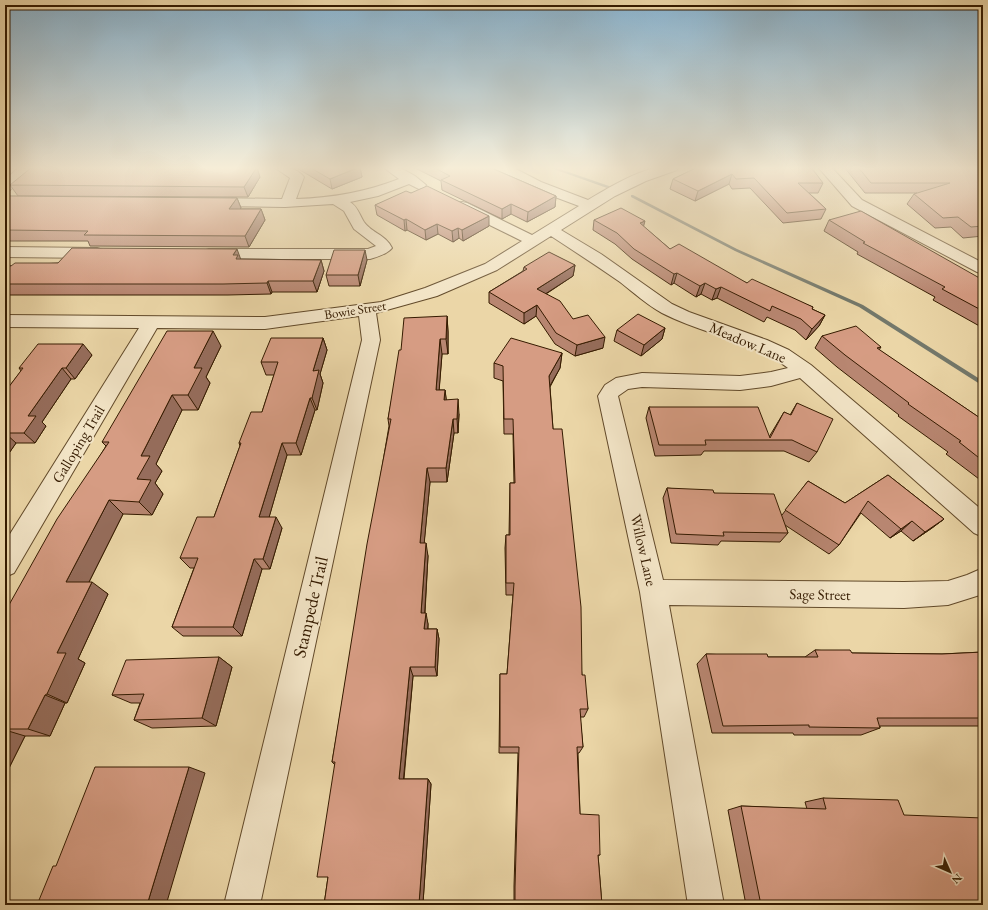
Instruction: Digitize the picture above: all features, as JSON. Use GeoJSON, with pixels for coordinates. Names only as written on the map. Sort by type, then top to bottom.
{"type":"FeatureCollection","features":[{"type":"Feature","properties":{"kind":"street"},"geometry":{"type":"LineString","coordinates":[[191,254],[370,254],[384,248],[382,242],[359,226],[351,209]]}},
{"type":"Feature","properties":{"kind":"street"},"geometry":{"type":"LineString","coordinates":[[468,209],[533,241]]}},
{"type":"Feature","properties":{"kind":"street","name":"Bowie Street"},"geometry":{"type":"LineString","coordinates":[[5,320],[265,323],[383,307],[431,292],[491,267],[584,209]]}},
{"type":"Feature","properties":{"kind":"street"},"geometry":{"type":"LineString","coordinates":[[870,209],[979,264]]}},
{"type":"Feature","properties":{"kind":"street","name":"Meadow Lane"},"geometry":{"type":"LineString","coordinates":[[551,230],[595,257],[666,308],[782,354],[804,370],[983,526]]}},
{"type":"Feature","properties":{"kind":"street"},"geometry":{"type":"LineString","coordinates":[[5,252],[114,253]]}},
{"type":"Feature","properties":{"kind":"street","name":"Stampede Trail"},"geometry":{"type":"LineString","coordinates":[[242,905],[371,340],[367,309]]}},
{"type":"Feature","properties":{"kind":"street","name":"Galloping Trail"},"geometry":{"type":"LineString","coordinates":[[5,565],[151,322]]}},
{"type":"Feature","properties":{"kind":"street","name":"Willow Lane"},"geometry":{"type":"LineString","coordinates":[[706,905],[654,592],[608,396],[612,390],[623,383],[642,380],[740,383],[771,379],[804,370]]}},
{"type":"Feature","properties":{"kind":"street","name":"Sage Street"},"geometry":{"type":"LineString","coordinates":[[654,592],[904,595],[948,593],[973,586],[983,580]]}},
{"type":"Feature","properties":{"kind":"building"},"geometry":{"type":"Polygon","coordinates":[[[5,209],[261,209],[245,236],[84,235],[88,231],[5,230],[5,209]]]}},
{"type":"Feature","properties":{"kind":"building"},"geometry":{"type":"Polygon","coordinates":[[[384,209],[475,209],[489,216],[462,230],[458,228],[452,231],[437,224],[425,230],[406,219],[404,220],[384,209]]]}},
{"type":"Feature","properties":{"kind":"building"},"geometry":{"type":"Polygon","coordinates":[[[523,209],[532,209],[528,212],[523,209]]]}},
{"type":"Feature","properties":{"kind":"building"},"geometry":{"type":"Polygon","coordinates":[[[618,209],[624,209],[645,221],[640,223],[670,249],[679,244],[747,283],[752,279],[813,307],[812,309],[825,315],[812,329],[801,319],[772,306],[770,311],[721,287],[716,289],[705,283],[700,286],[677,273],[674,274],[634,249],[617,233],[594,220],[618,209]]]}},
{"type":"Feature","properties":{"kind":"building"},"geometry":{"type":"Polygon","coordinates":[[[784,209],[821,209],[787,213],[784,209]]]}},
{"type":"Feature","properties":{"kind":"building"},"geometry":{"type":"Polygon","coordinates":[[[933,209],[983,209],[983,226],[971,227],[958,217],[943,218],[933,209]]]}},
{"type":"Feature","properties":{"kind":"building"},"geometry":{"type":"Polygon","coordinates":[[[861,211],[983,280],[983,311],[942,289],[945,287],[863,243],[865,242],[829,220],[861,211]]]}},
{"type":"Feature","properties":{"kind":"building"},"geometry":{"type":"Polygon","coordinates":[[[72,248],[237,249],[233,255],[238,255],[236,259],[321,260],[313,281],[268,281],[267,283],[223,284],[5,284],[5,266],[11,266],[15,263],[58,263],[72,248]]]}},
{"type":"Feature","properties":{"kind":"building"},"geometry":{"type":"Polygon","coordinates":[[[334,250],[365,250],[358,275],[326,275],[334,250]]]}},
{"type":"Feature","properties":{"kind":"building"},"geometry":{"type":"Polygon","coordinates":[[[549,252],[575,265],[537,289],[560,301],[573,319],[588,315],[605,337],[577,345],[556,333],[537,305],[524,313],[489,292],[527,269],[524,267],[549,252]]]}},
{"type":"Feature","properties":{"kind":"building"},"geometry":{"type":"Polygon","coordinates":[[[638,314],[665,328],[644,345],[617,330],[638,314]]]}},
{"type":"Feature","properties":{"kind":"building"},"geometry":{"type":"Polygon","coordinates":[[[447,316],[446,339],[440,339],[436,390],[445,390],[444,400],[458,399],[457,419],[453,419],[446,468],[427,468],[420,543],[426,543],[421,613],[426,613],[424,629],[437,629],[435,667],[410,667],[399,779],[428,779],[419,904],[421,905],[324,905],[328,877],[317,877],[335,762],[332,762],[367,544],[391,419],[388,419],[399,350],[401,350],[404,318],[447,316]]]}},
{"type":"Feature","properties":{"kind":"building"},"geometry":{"type":"Polygon","coordinates":[[[856,326],[881,347],[877,348],[983,420],[983,461],[959,442],[961,441],[908,404],[909,403],[822,336],[856,326]]]}},
{"type":"Feature","properties":{"kind":"building"},"geometry":{"type":"Polygon","coordinates":[[[167,331],[213,331],[194,368],[202,368],[188,395],[172,395],[141,456],[150,456],[137,479],[151,480],[139,502],[109,500],[66,582],[92,582],[57,653],[66,653],[47,694],[45,695],[28,729],[5,729],[5,612],[57,519],[109,442],[102,442],[167,331]]]}},
{"type":"Feature","properties":{"kind":"building"},"geometry":{"type":"Polygon","coordinates":[[[271,338],[323,338],[313,371],[319,370],[312,398],[310,398],[296,443],[282,443],[259,517],[276,517],[263,559],[254,559],[233,627],[172,627],[198,558],[180,558],[197,517],[214,517],[251,412],[262,412],[278,362],[261,362],[271,338]]]}},
{"type":"Feature","properties":{"kind":"building"},"geometry":{"type":"Polygon","coordinates":[[[511,338],[562,353],[549,376],[553,429],[562,429],[581,607],[582,675],[585,675],[588,709],[580,709],[583,747],[577,747],[580,814],[599,815],[600,855],[598,855],[602,905],[515,905],[519,747],[500,747],[500,674],[507,674],[514,583],[506,583],[506,535],[510,535],[510,483],[515,483],[513,419],[504,419],[503,366],[494,363],[511,338]]]}},
{"type":"Feature","properties":{"kind":"building"},"geometry":{"type":"Polygon","coordinates":[[[38,344],[83,344],[66,368],[62,368],[28,416],[36,416],[24,433],[5,433],[5,392],[23,368],[19,368],[38,344]]]}},
{"type":"Feature","properties":{"kind":"building"},"geometry":{"type":"Polygon","coordinates":[[[797,403],[833,419],[817,452],[792,440],[705,440],[706,445],[659,445],[649,407],[758,407],[770,438],[784,412],[791,415],[797,403]]]}},
{"type":"Feature","properties":{"kind":"building"},"geometry":{"type":"Polygon","coordinates":[[[888,475],[944,519],[925,532],[912,521],[901,529],[868,501],[839,545],[785,510],[808,481],[845,503],[888,475]]]}},
{"type":"Feature","properties":{"kind":"building"},"geometry":{"type":"Polygon","coordinates":[[[667,488],[713,490],[714,493],[774,494],[788,533],[723,532],[724,536],[676,534],[667,488]]]}},
{"type":"Feature","properties":{"kind":"building"},"geometry":{"type":"Polygon","coordinates":[[[815,650],[850,650],[852,653],[942,654],[983,652],[983,718],[877,718],[880,728],[809,727],[809,725],[723,726],[706,654],[767,654],[768,657],[818,657],[815,650]]]}},
{"type":"Feature","properties":{"kind":"building"},"geometry":{"type":"Polygon","coordinates":[[[219,657],[202,718],[134,720],[144,694],[112,695],[126,660],[219,657]]]}},
{"type":"Feature","properties":{"kind":"building"},"geometry":{"type":"Polygon","coordinates":[[[95,767],[189,767],[147,905],[37,905],[53,866],[56,866],[95,767]]]}},
{"type":"Feature","properties":{"kind":"building"},"geometry":{"type":"Polygon","coordinates":[[[823,798],[898,800],[904,815],[983,818],[983,905],[761,905],[741,806],[826,809],[823,798]]]}},
{"type":"Feature","properties":{"kind":"waterway"},"geometry":{"type":"LineString","coordinates":[[658,209],[736,250],[861,306],[983,384]]}}]}
